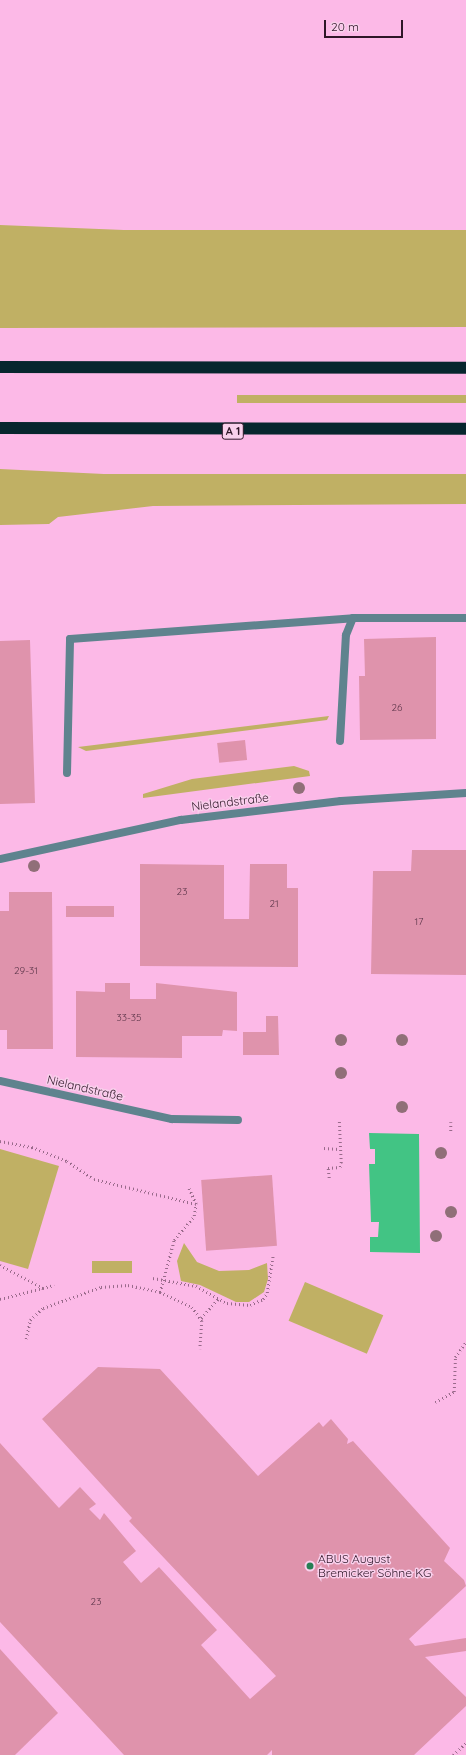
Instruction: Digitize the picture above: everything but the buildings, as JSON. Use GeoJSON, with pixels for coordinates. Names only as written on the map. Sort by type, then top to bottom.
{"type":"FeatureCollection","features":[{"type":"Feature","properties":{"kind":"highway"},"geometry":{"type":"LineString","coordinates":[[434,369],[466,363]]}},
{"type":"Feature","properties":{"kind":"highway"},"geometry":{"type":"LineString","coordinates":[[0,367],[466,368]]}},
{"type":"Feature","properties":{"kind":"highway","name":"A 1"},"geometry":{"type":"LineString","coordinates":[[0,428],[466,429]]}},
{"type":"Feature","properties":{"kind":"street"},"geometry":{"type":"LineString","coordinates":[[340,741],[346,635],[353,618]]}},
{"type":"Feature","properties":{"kind":"street"},"geometry":{"type":"LineString","coordinates":[[67,773],[70,639],[353,618],[466,618]]}},
{"type":"Feature","properties":{"kind":"street","name":"Nielandstraße"},"geometry":{"type":"LineString","coordinates":[[0,859],[181,820],[341,801],[466,794]]}},
{"type":"Feature","properties":{"kind":"street","name":"Nielandstraße"},"geometry":{"type":"LineString","coordinates":[[0,1081],[172,1119],[238,1120]]}},
{"type":"Feature","properties":{"kind":"path"},"geometry":{"type":"LineString","coordinates":[[329,1178],[328,1168],[340,1167],[341,1163],[339,1148],[339,1119]]}},
{"type":"Feature","properties":{"kind":"path"},"geometry":{"type":"LineString","coordinates":[[451,1122],[451,1133]]}},
{"type":"Feature","properties":{"kind":"path"},"geometry":{"type":"LineString","coordinates":[[0,1141],[32,1147],[67,1161],[94,1179],[196,1204]]}},
{"type":"Feature","properties":{"kind":"path"},"geometry":{"type":"LineString","coordinates":[[324,1148],[339,1148]]}},
{"type":"Feature","properties":{"kind":"path"},"geometry":{"type":"LineString","coordinates":[[160,1292],[165,1280],[174,1240],[194,1216],[196,1204],[189,1189]]}},
{"type":"Feature","properties":{"kind":"path"},"geometry":{"type":"LineString","coordinates":[[152,1278],[196,1286],[219,1298],[243,1305],[263,1299],[272,1279],[273,1255]]}},
{"type":"Feature","properties":{"kind":"path"},"geometry":{"type":"LineString","coordinates":[[0,1265],[46,1289]]}},
{"type":"Feature","properties":{"kind":"path"},"geometry":{"type":"LineString","coordinates":[[0,1299],[46,1289],[54,1285]]}},
{"type":"Feature","properties":{"kind":"path"},"geometry":{"type":"LineString","coordinates":[[26,1340],[33,1316],[81,1292],[112,1285],[160,1292],[192,1307],[201,1318]]}},
{"type":"Feature","properties":{"kind":"path"},"geometry":{"type":"LineString","coordinates":[[200,1349],[201,1318],[219,1298]]}},
{"type":"Feature","properties":{"kind":"path"},"geometry":{"type":"LineString","coordinates":[[435,1402],[454,1392],[455,1357],[466,1342]]}},
{"type":"Feature","properties":{"kind":"path"},"geometry":{"type":"LineString","coordinates":[[453,1755],[466,1743]]}},
{"type":"Feature","properties":{"kind":"shaded area"},"geometry":{"type":"Polygon","coordinates":[[[0,225],[124,230],[466,230],[466,327],[0,328],[0,225]]]}},
{"type":"Feature","properties":{"kind":"shaded area"},"geometry":{"type":"Polygon","coordinates":[[[237,395],[466,395],[466,403],[237,403],[237,395]]]}},
{"type":"Feature","properties":{"kind":"shaded area"},"geometry":{"type":"Polygon","coordinates":[[[0,469],[104,474],[466,474],[466,504],[153,506],[58,517],[49,524],[0,525],[0,469]]]}},
{"type":"Feature","properties":{"kind":"shaded area"},"geometry":{"type":"Polygon","coordinates":[[[329,716],[327,720],[86,751],[78,747],[329,716]]]}},
{"type":"Feature","properties":{"kind":"shaded area"},"geometry":{"type":"Polygon","coordinates":[[[294,766],[309,771],[310,776],[143,798],[143,794],[192,779],[294,766]]]}},
{"type":"Feature","properties":{"kind":"shaded area"},"geometry":{"type":"Polygon","coordinates":[[[369,1133],[419,1134],[420,1253],[370,1252],[370,1237],[378,1237],[379,1222],[371,1222],[369,1164],[375,1164],[375,1149],[370,1149],[369,1133]]]}},
{"type":"Feature","properties":{"kind":"shaded area"},"geometry":{"type":"Polygon","coordinates":[[[0,1149],[59,1166],[28,1269],[0,1261],[0,1149]]]}},
{"type":"Feature","properties":{"kind":"shaded area"},"geometry":{"type":"Polygon","coordinates":[[[184,1243],[197,1262],[219,1271],[249,1270],[267,1263],[268,1279],[264,1292],[249,1302],[236,1302],[200,1285],[181,1281],[177,1261],[184,1243]]]}},
{"type":"Feature","properties":{"kind":"shaded area"},"geometry":{"type":"Polygon","coordinates":[[[92,1261],[132,1261],[132,1273],[92,1273],[92,1261]]]}},
{"type":"Feature","properties":{"kind":"shaded area"},"geometry":{"type":"Polygon","coordinates":[[[305,1282],[383,1315],[367,1354],[289,1321],[305,1282]]]}},
{"type":"Feature","properties":{"kind":"place","name":"ABUS August Bremicker Söhne KG"},"geometry":{"type":"Point","coordinates":[310,1566]}}]}
